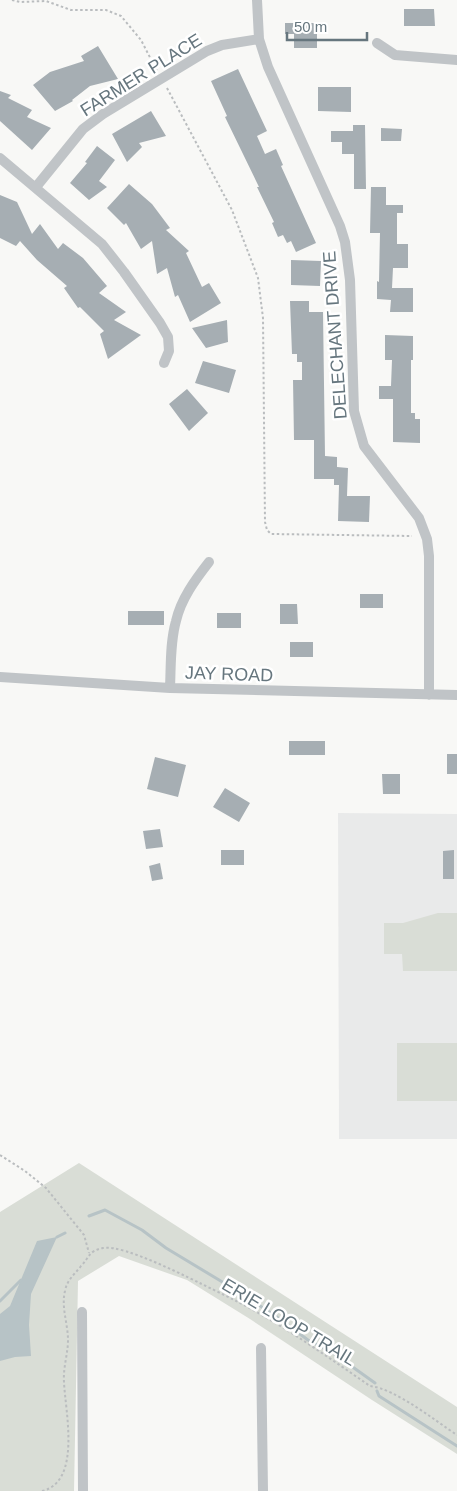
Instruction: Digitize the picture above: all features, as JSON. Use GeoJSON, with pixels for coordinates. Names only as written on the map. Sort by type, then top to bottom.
{"type":"FeatureCollection","features":[{"type":"Feature","properties":{"kind":"street","name":"DELECHANT DRIVE"},"geometry":{"type":"LineString","coordinates":[[257,0],[259,39],[268,67],[340,226],[345,242],[350,280],[354,411],[358,429],[364,446],[419,518],[427,538],[429,556],[429,695]]}},
{"type":"Feature","properties":{"kind":"street","name":"FARMER PLACE"},"geometry":{"type":"LineString","coordinates":[[36,187],[84,129],[103,114],[207,50],[222,45],[259,39]]}},
{"type":"Feature","properties":{"kind":"street"},"geometry":{"type":"LineString","coordinates":[[377,43],[394,55],[457,60]]}},
{"type":"Feature","properties":{"kind":"street"},"geometry":{"type":"LineString","coordinates":[[0,158],[102,244],[124,272],[168,337],[169,351],[164,363]]}},
{"type":"Feature","properties":{"kind":"street"},"geometry":{"type":"LineString","coordinates":[[170,688],[171,655],[176,621],[183,600],[208,562]]}},
{"type":"Feature","properties":{"kind":"street","name":"JAY ROAD"},"geometry":{"type":"LineString","coordinates":[[0,677],[170,688],[457,695]]}},
{"type":"Feature","properties":{"kind":"street"},"geometry":{"type":"LineString","coordinates":[[82,1312],[83,1491]]}},
{"type":"Feature","properties":{"kind":"street"},"geometry":{"type":"LineString","coordinates":[[262,1348],[263,1491]]}},
{"type":"Feature","properties":{"kind":"path"},"geometry":{"type":"LineString","coordinates":[[12,0],[20,2],[46,1],[71,10],[106,10],[120,16],[141,40],[232,210],[258,278],[263,318],[265,522],[267,530],[271,534],[412,536]]}},
{"type":"Feature","properties":{"kind":"path"},"geometry":{"type":"LineString","coordinates":[[0,1156],[25,1171],[46,1188],[84,1234],[89,1253],[82,1266],[68,1283],[65,1292],[64,1302],[68,1341],[64,1382],[69,1426],[64,1472],[58,1483],[42,1491]]}},
{"type":"Feature","properties":{"kind":"path","name":"ERIE LOOP TRAIL"},"geometry":{"type":"LineString","coordinates":[[89,1253],[104,1248],[120,1250],[174,1270],[254,1310],[370,1386],[380,1387],[394,1394],[457,1435]]}},
{"type":"Feature","properties":{"kind":"shaded area"},"geometry":{"type":"Polygon","coordinates":[[[338,813],[457,814],[457,1139],[339,1139],[338,813]]]}},
{"type":"Feature","properties":{"kind":"shaded area"},"geometry":{"type":"Polygon","coordinates":[[[438,913],[457,913],[457,971],[403,971],[402,954],[384,954],[384,923],[403,923],[438,913]]]}},
{"type":"Feature","properties":{"kind":"shaded area"},"geometry":{"type":"Polygon","coordinates":[[[397,1043],[457,1043],[457,1101],[397,1101],[397,1043]]]}},
{"type":"Feature","properties":{"kind":"shaded area"},"geometry":{"type":"Polygon","coordinates":[[[79,1163],[457,1407],[457,1454],[187,1280],[119,1256],[78,1281],[74,1491],[0,1491],[0,1212],[79,1163]]]}},
{"type":"Feature","properties":{"kind":"shaded area"},"geometry":{"type":"Polygon","coordinates":[[[57,1237],[31,1294],[29,1325],[31,1356],[15,1357],[0,1361],[0,1314],[10,1306],[37,1241],[57,1237]]]}},
{"type":"Feature","properties":{"kind":"building"},"geometry":{"type":"Polygon","coordinates":[[[404,9],[434,9],[435,26],[404,26],[404,9]]]}},
{"type":"Feature","properties":{"kind":"building"},"geometry":{"type":"Polygon","coordinates":[[[285,23],[317,23],[317,48],[294,48],[294,34],[285,34],[285,23]]]}},
{"type":"Feature","properties":{"kind":"building"},"geometry":{"type":"Polygon","coordinates":[[[98,46],[118,79],[90,86],[73,101],[55,111],[33,85],[50,72],[84,61],[81,56],[98,46]]]}},
{"type":"Feature","properties":{"kind":"building"},"geometry":{"type":"Polygon","coordinates":[[[238,69],[267,131],[257,136],[265,154],[276,149],[283,165],[281,166],[316,243],[296,252],[291,241],[287,243],[283,235],[278,237],[272,223],[274,222],[257,187],[259,187],[225,117],[227,116],[211,81],[238,69]]]}},
{"type":"Feature","properties":{"kind":"building"},"geometry":{"type":"Polygon","coordinates":[[[318,87],[351,87],[351,112],[318,111],[318,87]]]}},
{"type":"Feature","properties":{"kind":"building"},"geometry":{"type":"Polygon","coordinates":[[[0,91],[11,95],[8,98],[32,110],[27,117],[51,128],[32,150],[0,121],[0,91]]]}},
{"type":"Feature","properties":{"kind":"building"},"geometry":{"type":"Polygon","coordinates":[[[151,111],[166,136],[139,143],[142,147],[127,162],[112,134],[151,111]]]}},
{"type":"Feature","properties":{"kind":"building"},"geometry":{"type":"Polygon","coordinates":[[[353,125],[365,125],[366,189],[354,189],[354,154],[342,154],[342,142],[331,142],[331,131],[353,131],[353,125]]]}},
{"type":"Feature","properties":{"kind":"building"},"geometry":{"type":"Polygon","coordinates":[[[381,128],[402,129],[401,141],[381,141],[381,128]]]}},
{"type":"Feature","properties":{"kind":"building"},"geometry":{"type":"Polygon","coordinates":[[[97,146],[115,160],[99,181],[107,187],[89,200],[70,183],[87,163],[85,162],[97,146]]]}},
{"type":"Feature","properties":{"kind":"building"},"geometry":{"type":"Polygon","coordinates":[[[129,184],[152,204],[170,228],[166,230],[189,251],[186,253],[202,287],[209,283],[221,303],[190,322],[178,295],[175,297],[167,268],[157,274],[152,241],[141,249],[126,223],[124,225],[107,208],[129,184]]]}},
{"type":"Feature","properties":{"kind":"building"},"geometry":{"type":"Polygon","coordinates":[[[371,187],[386,187],[386,205],[403,205],[403,213],[397,213],[397,244],[408,244],[408,268],[393,268],[392,288],[413,288],[413,312],[390,312],[391,300],[377,299],[380,233],[370,233],[371,187]]]}},
{"type":"Feature","properties":{"kind":"building"},"geometry":{"type":"Polygon","coordinates":[[[0,195],[17,202],[32,234],[40,224],[58,249],[63,243],[83,258],[107,286],[99,293],[126,312],[114,320],[141,335],[108,359],[100,334],[104,331],[80,307],[78,308],[64,288],[67,286],[37,260],[20,241],[16,246],[0,238],[0,195]]]}},
{"type":"Feature","properties":{"kind":"building"},"geometry":{"type":"Polygon","coordinates":[[[291,260],[321,261],[320,286],[291,285],[291,260]]]}},
{"type":"Feature","properties":{"kind":"building"},"geometry":{"type":"Polygon","coordinates":[[[290,301],[309,301],[309,312],[323,312],[325,456],[337,457],[337,467],[348,468],[347,496],[370,496],[369,522],[338,521],[339,485],[334,485],[334,479],[314,479],[314,440],[294,440],[293,380],[302,380],[302,362],[297,362],[297,354],[292,354],[290,301]]]}},
{"type":"Feature","properties":{"kind":"building"},"geometry":{"type":"Polygon","coordinates":[[[227,320],[228,342],[206,348],[192,328],[227,320]]]}},
{"type":"Feature","properties":{"kind":"building"},"geometry":{"type":"Polygon","coordinates":[[[385,335],[413,336],[411,413],[415,413],[415,419],[420,419],[420,443],[393,442],[393,399],[379,399],[379,386],[391,386],[392,360],[385,360],[385,335]]]}},
{"type":"Feature","properties":{"kind":"building"},"geometry":{"type":"Polygon","coordinates":[[[203,361],[236,370],[229,393],[195,383],[203,361]]]}},
{"type":"Feature","properties":{"kind":"building"},"geometry":{"type":"Polygon","coordinates":[[[187,389],[208,413],[189,431],[169,404],[187,389]]]}},
{"type":"Feature","properties":{"kind":"building"},"geometry":{"type":"Polygon","coordinates":[[[360,594],[383,594],[383,608],[360,608],[360,594]]]}},
{"type":"Feature","properties":{"kind":"building"},"geometry":{"type":"Polygon","coordinates":[[[280,604],[297,604],[298,624],[280,624],[280,604]]]}},
{"type":"Feature","properties":{"kind":"building"},"geometry":{"type":"Polygon","coordinates":[[[128,611],[164,611],[164,625],[128,625],[128,611]]]}},
{"type":"Feature","properties":{"kind":"building"},"geometry":{"type":"Polygon","coordinates":[[[217,613],[241,613],[241,628],[217,628],[217,613]]]}},
{"type":"Feature","properties":{"kind":"building"},"geometry":{"type":"Polygon","coordinates":[[[290,642],[313,642],[313,657],[290,657],[290,642]]]}},
{"type":"Feature","properties":{"kind":"building"},"geometry":{"type":"Polygon","coordinates":[[[289,741],[325,741],[325,755],[289,755],[289,741]]]}},
{"type":"Feature","properties":{"kind":"building"},"geometry":{"type":"Polygon","coordinates":[[[447,754],[457,754],[457,774],[447,774],[447,754]]]}},
{"type":"Feature","properties":{"kind":"building"},"geometry":{"type":"Polygon","coordinates":[[[155,757],[186,765],[178,797],[147,789],[155,757]]]}},
{"type":"Feature","properties":{"kind":"building"},"geometry":{"type":"Polygon","coordinates":[[[382,774],[400,774],[400,794],[383,794],[382,774]]]}},
{"type":"Feature","properties":{"kind":"building"},"geometry":{"type":"Polygon","coordinates":[[[225,788],[250,803],[239,822],[213,807],[225,788]]]}},
{"type":"Feature","properties":{"kind":"building"},"geometry":{"type":"Polygon","coordinates":[[[160,829],[163,847],[146,849],[143,831],[160,829]]]}},
{"type":"Feature","properties":{"kind":"building"},"geometry":{"type":"Polygon","coordinates":[[[221,850],[244,850],[244,865],[221,865],[221,850]]]}},
{"type":"Feature","properties":{"kind":"building"},"geometry":{"type":"Polygon","coordinates":[[[454,850],[454,879],[443,879],[443,851],[454,850]]]}},
{"type":"Feature","properties":{"kind":"building"},"geometry":{"type":"Polygon","coordinates":[[[160,863],[163,879],[152,881],[149,866],[160,863]]]}},
{"type":"Feature","properties":{"kind":"waterway"},"geometry":{"type":"LineString","coordinates":[[89,1216],[105,1210],[142,1230],[166,1248],[274,1315],[308,1340],[333,1353],[375,1383]]}},
{"type":"Feature","properties":{"kind":"waterway"},"geometry":{"type":"LineString","coordinates":[[57,1237],[65,1233]]}},
{"type":"Feature","properties":{"kind":"waterway"},"geometry":{"type":"LineString","coordinates":[[0,1301],[21,1280]]}},
{"type":"Feature","properties":{"kind":"waterway"},"geometry":{"type":"LineString","coordinates":[[377,1391],[379,1396],[457,1446]]}}]}
